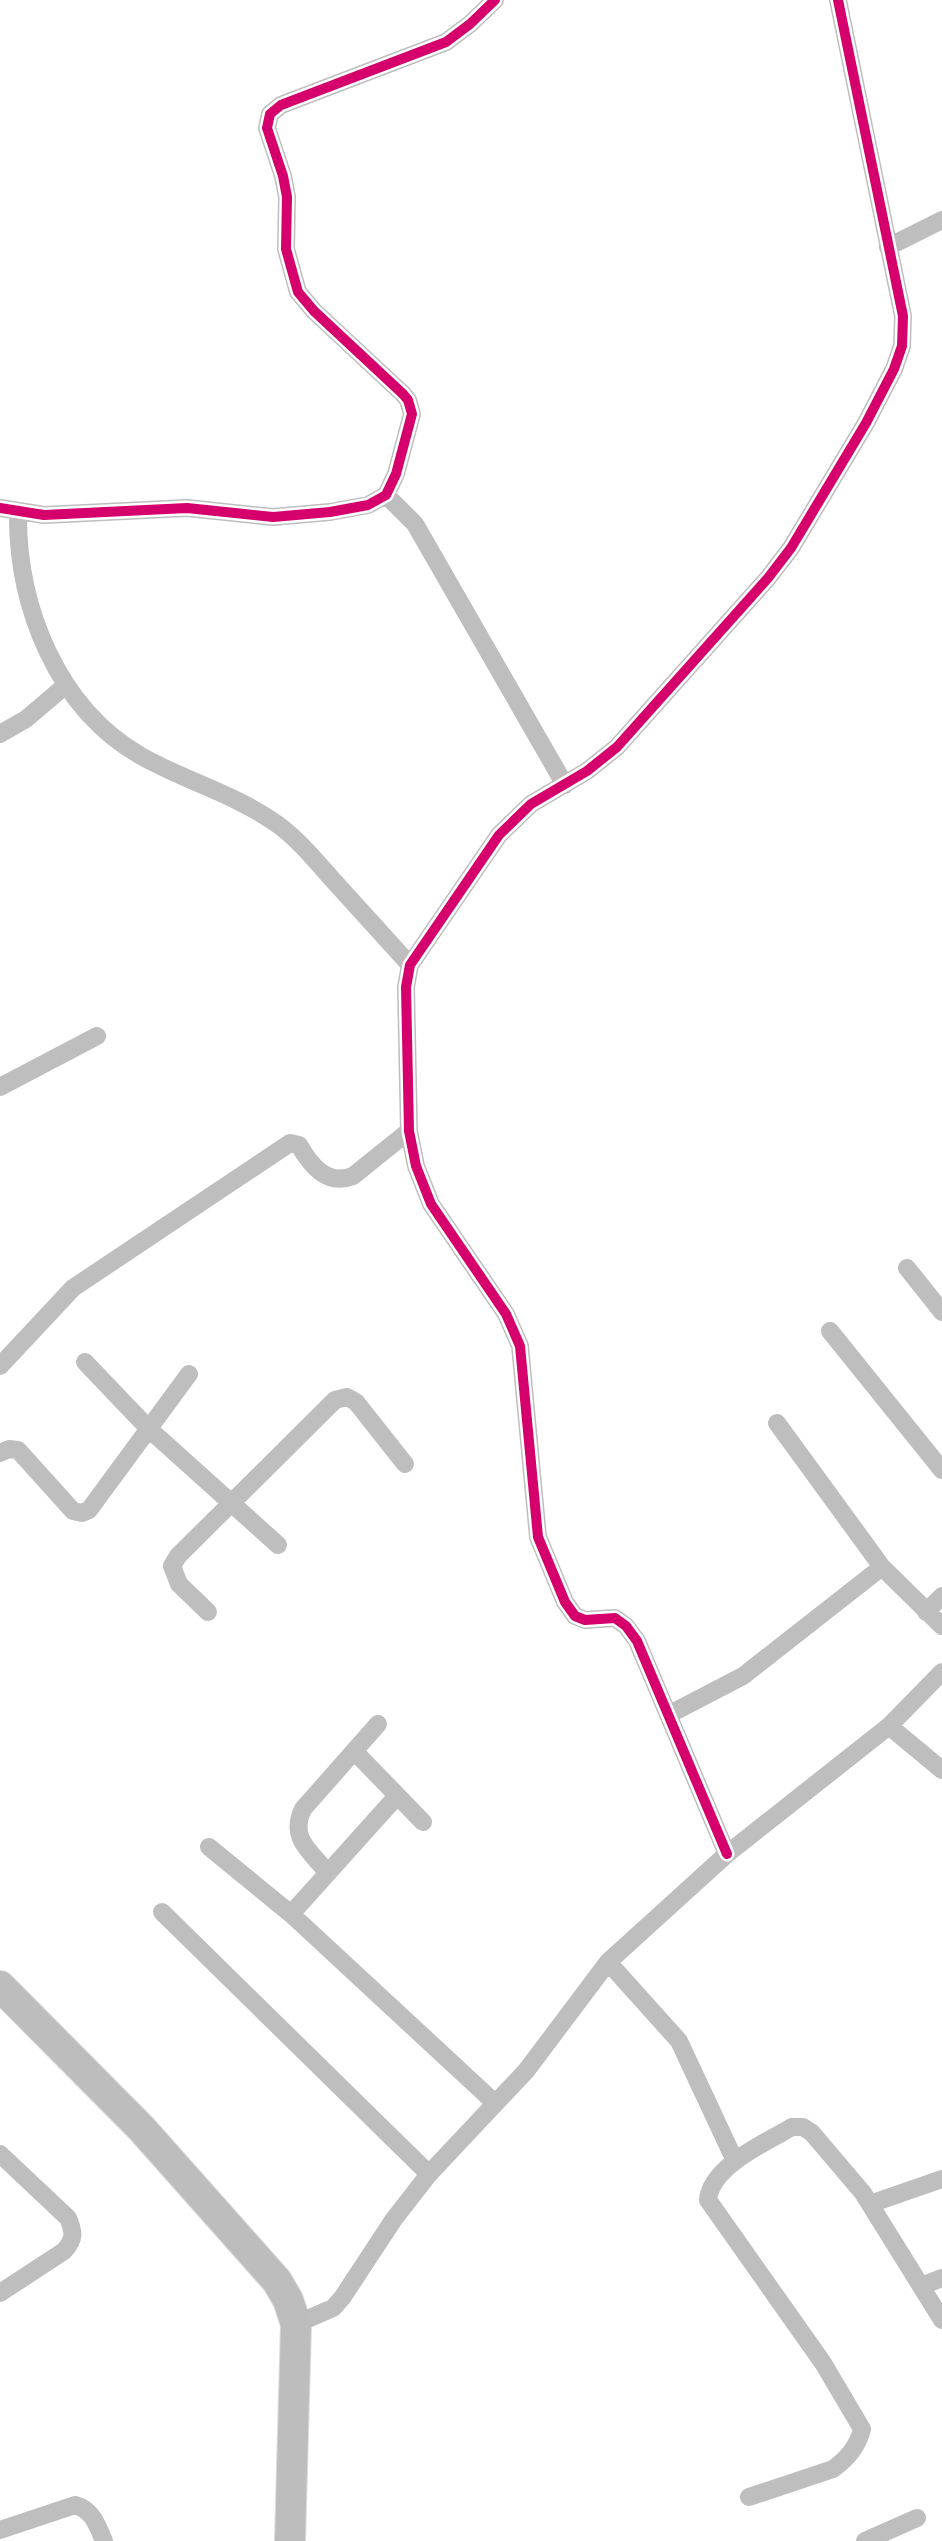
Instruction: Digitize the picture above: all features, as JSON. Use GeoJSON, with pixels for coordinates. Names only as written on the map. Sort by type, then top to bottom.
{"type":"FeatureCollection","features":[{"type":"Feature","properties":{"kind":"main road"},"geometry":{"type":"LineString","coordinates":[[1,1989],[142,2129],[277,2281],[288,2300],[296,2324],[290,2541]]}},
{"type":"Feature","properties":{"kind":"street"},"geometry":{"type":"LineString","coordinates":[[410,965],[303,847],[279,825],[252,808],[142,756],[112,737],[89,717],[48,653],[24,585],[9,511],[44,515],[164,508],[273,517],[343,510],[376,502],[386,495],[396,474],[411,422],[410,407],[403,394],[314,311],[298,292],[286,249],[287,197],[267,128],[270,114],[281,105],[446,42],[495,0]]}},
{"type":"Feature","properties":{"kind":"street"},"geometry":{"type":"LineString","coordinates":[[727,1854],[637,1641],[626,1626],[615,1618],[585,1620],[575,1616],[565,1602],[538,1537],[520,1346],[506,1314],[431,1204],[416,1166],[409,1131],[406,987],[410,965],[499,835],[531,804],[565,785],[617,747],[768,578],[815,509],[894,369],[902,346],[903,316],[838,0]]}},
{"type":"Feature","properties":{"kind":"street"},"geometry":{"type":"LineString","coordinates":[[888,247],[942,220]]}},
{"type":"Feature","properties":{"kind":"street"},"geometry":{"type":"LineString","coordinates":[[386,495],[415,524],[565,785]]}},
{"type":"Feature","properties":{"kind":"street"},"geometry":{"type":"LineString","coordinates":[[0,734],[26,719],[66,685]]}},
{"type":"Feature","properties":{"kind":"street"},"geometry":{"type":"LineString","coordinates":[[0,1087],[97,1036]]}},
{"type":"Feature","properties":{"kind":"street"},"geometry":{"type":"LineString","coordinates":[[0,1366],[73,1288],[290,1143],[299,1145],[315,1170],[334,1179],[345,1179],[409,1131]]}},
{"type":"Feature","properties":{"kind":"street"},"geometry":{"type":"LineString","coordinates":[[907,1268],[942,1312]]}},
{"type":"Feature","properties":{"kind":"street"},"geometry":{"type":"LineString","coordinates":[[830,1331],[942,1470]]}},
{"type":"Feature","properties":{"kind":"street"},"geometry":{"type":"LineString","coordinates":[[85,1362],[149,1429],[278,1545]]}},
{"type":"Feature","properties":{"kind":"street"},"geometry":{"type":"LineString","coordinates":[[0,1453],[9,1449],[18,1450],[73,1511],[82,1513],[96,1502],[189,1374]]}},
{"type":"Feature","properties":{"kind":"street"},"geometry":{"type":"LineString","coordinates":[[208,1612],[179,1584],[172,1566],[231,1501],[335,1400],[347,1397],[356,1402],[405,1464]]}},
{"type":"Feature","properties":{"kind":"street"},"geometry":{"type":"LineString","coordinates":[[777,1423],[882,1567],[942,1626]]}},
{"type":"Feature","properties":{"kind":"street"},"geometry":{"type":"LineString","coordinates":[[668,1715],[743,1676],[882,1567]]}},
{"type":"Feature","properties":{"kind":"street"},"geometry":{"type":"LineString","coordinates":[[926,1612],[942,1596]]}},
{"type":"Feature","properties":{"kind":"street"},"geometry":{"type":"LineString","coordinates":[[296,2324],[333,2308],[342,2298],[394,2219],[429,2174],[526,2071],[608,1962],[727,1854],[889,1726],[942,1672]]}},
{"type":"Feature","properties":{"kind":"street"},"geometry":{"type":"LineString","coordinates":[[328,1873],[299,1836],[296,1823],[303,1809],[378,1724]]}},
{"type":"Feature","properties":{"kind":"street"},"geometry":{"type":"LineString","coordinates":[[889,1726],[942,1770]]}},
{"type":"Feature","properties":{"kind":"street"},"geometry":{"type":"LineString","coordinates":[[355,1752],[423,1822]]}},
{"type":"Feature","properties":{"kind":"street"},"geometry":{"type":"LineString","coordinates":[[291,1914],[397,1796]]}},
{"type":"Feature","properties":{"kind":"street"},"geometry":{"type":"LineString","coordinates":[[209,1847],[291,1914],[495,2103]]}},
{"type":"Feature","properties":{"kind":"street"},"geometry":{"type":"LineString","coordinates":[[162,1912],[429,2174]]}},
{"type":"Feature","properties":{"kind":"street"},"geometry":{"type":"LineString","coordinates":[[608,1962],[679,2041],[735,2161]]}},
{"type":"Feature","properties":{"kind":"street"},"geometry":{"type":"LineString","coordinates":[[749,2497],[833,2469],[844,2461],[860,2438],[862,2429],[823,2363],[708,2200],[714,2182],[735,2161],[792,2127],[803,2127],[812,2133],[870,2204],[942,2320]]}},
{"type":"Feature","properties":{"kind":"street"},"geometry":{"type":"LineString","coordinates":[[0,2154],[68,2218],[74,2231],[72,2242],[64,2251],[0,2293]]}},
{"type":"Feature","properties":{"kind":"street"},"geometry":{"type":"LineString","coordinates":[[870,2204],[942,2179]]}},
{"type":"Feature","properties":{"kind":"street"},"geometry":{"type":"LineString","coordinates":[[921,2286],[942,2278]]}},
{"type":"Feature","properties":{"kind":"street"},"geometry":{"type":"LineString","coordinates":[[0,2530],[75,2505],[86,2508],[104,2541]]}},
{"type":"Feature","properties":{"kind":"street"},"geometry":{"type":"LineString","coordinates":[[865,2541],[917,2518]]}},
{"type":"Feature","properties":{"kind":"cycle path"},"geometry":{"type":"LineString","coordinates":[[0,508],[44,515],[187,508],[273,517],[368,505],[386,495],[396,474],[412,414],[408,400],[298,292],[286,249],[287,197],[267,128],[270,114],[281,105],[446,42],[495,0]]}},
{"type":"Feature","properties":{"kind":"cycle path"},"geometry":{"type":"LineString","coordinates":[[727,1854],[637,1641],[626,1626],[615,1618],[585,1620],[575,1616],[565,1602],[538,1537],[520,1346],[506,1314],[431,1204],[416,1166],[409,1131],[406,987],[410,965],[499,835],[531,804],[587,771],[617,747],[768,578],[791,548],[866,423],[894,369],[902,346],[903,316],[838,0]]}}]}
